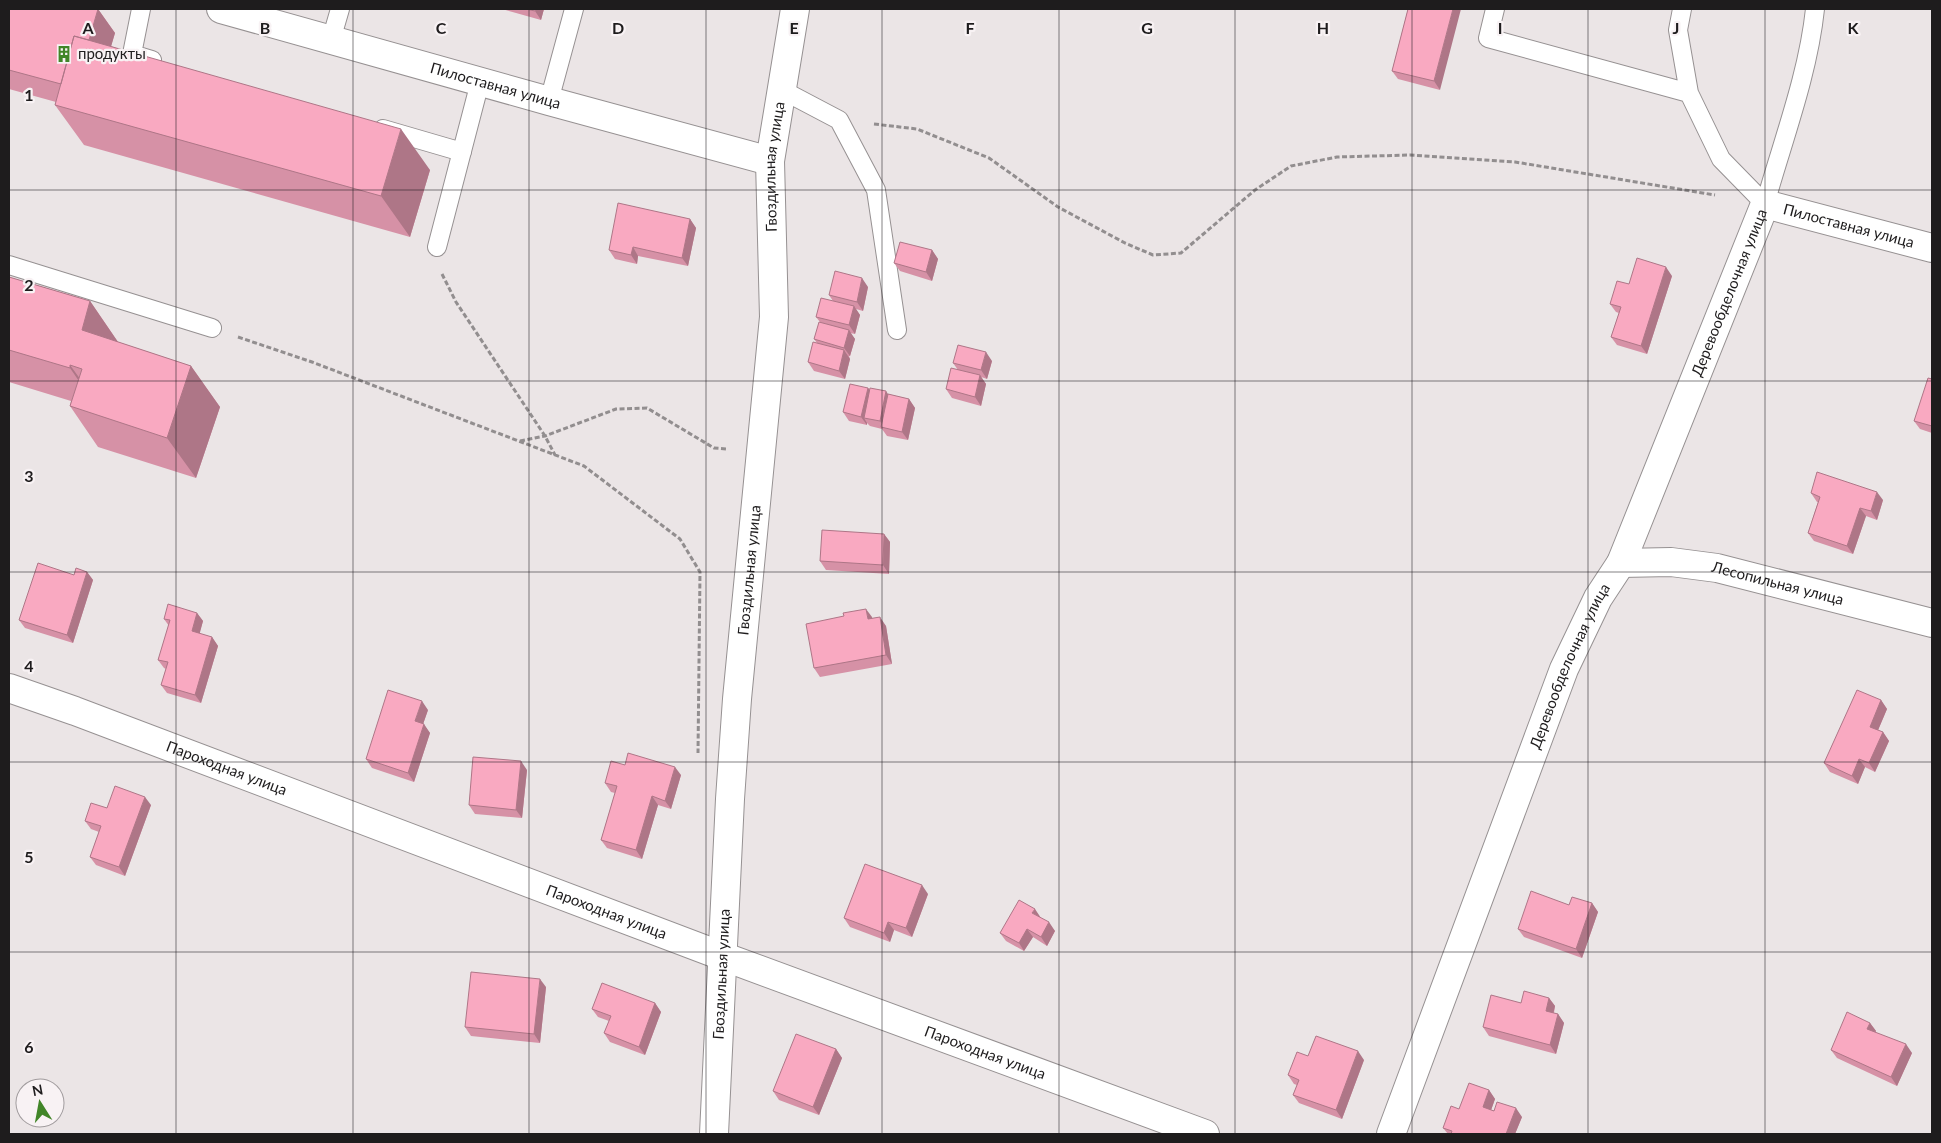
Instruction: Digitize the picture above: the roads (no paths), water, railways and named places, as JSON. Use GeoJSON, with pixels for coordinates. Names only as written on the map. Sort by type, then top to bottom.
{"type":"FeatureCollection","features":[{"type":"Feature","properties":{"kind":"street","name":"Пилоставная улица"},"geometry":{"type":"LineString","coordinates":[[221,9],[770,161]]}},
{"type":"Feature","properties":{"kind":"street","name":"Гвоздильная улица"},"geometry":{"type":"LineString","coordinates":[[714,1134],[737,699],[774,317],[770,161],[795,9]]}},
{"type":"Feature","properties":{"kind":"street","name":"Пилоставная улица"},"geometry":{"type":"LineString","coordinates":[[1765,204],[1932,248]]}},
{"type":"Feature","properties":{"kind":"street","name":"Деревообделочная улица"},"geometry":{"type":"LineString","coordinates":[[1391,1134],[1564,669],[1598,598],[1621,563],[1765,204]]}},
{"type":"Feature","properties":{"kind":"street","name":"Лесопильная улица"},"geometry":{"type":"LineString","coordinates":[[1621,563],[1671,562],[1717,568],[1932,623]]}},
{"type":"Feature","properties":{"kind":"street","name":"Пароходная улица"},"geometry":{"type":"LineString","coordinates":[[9,688],[76,711],[722,956],[1205,1134]]}},
{"type":"Feature","properties":{"kind":"lane"},"geometry":{"type":"LineString","coordinates":[[141,9],[132,54],[169,65]]}},
{"type":"Feature","properties":{"kind":"lane"},"geometry":{"type":"LineString","coordinates":[[330,40],[340,9]]}},
{"type":"Feature","properties":{"kind":"lane"},"geometry":{"type":"LineString","coordinates":[[549,101],[574,9]]}},
{"type":"Feature","properties":{"kind":"lane"},"geometry":{"type":"LineString","coordinates":[[1495,9],[1488,38],[1689,93]]}},
{"type":"Feature","properties":{"kind":"lane"},"geometry":{"type":"LineString","coordinates":[[1682,9],[1678,30],[1689,93],[1721,159],[1765,204],[1802,76],[1815,9]]}},
{"type":"Feature","properties":{"kind":"lane"},"geometry":{"type":"LineString","coordinates":[[437,247],[480,82]]}},
{"type":"Feature","properties":{"kind":"lane"},"geometry":{"type":"LineString","coordinates":[[782,90],[839,120],[876,190],[897,330]]}},
{"type":"Feature","properties":{"kind":"lane"},"geometry":{"type":"LineString","coordinates":[[367,124],[462,152]]}},
{"type":"Feature","properties":{"kind":"lane"},"geometry":{"type":"LineString","coordinates":[[9,265],[212,328]]}},
{"type":"Feature","properties":{"kind":"place","name":"продукты"},"geometry":{"type":"Point","coordinates":[64,54]}}]}
